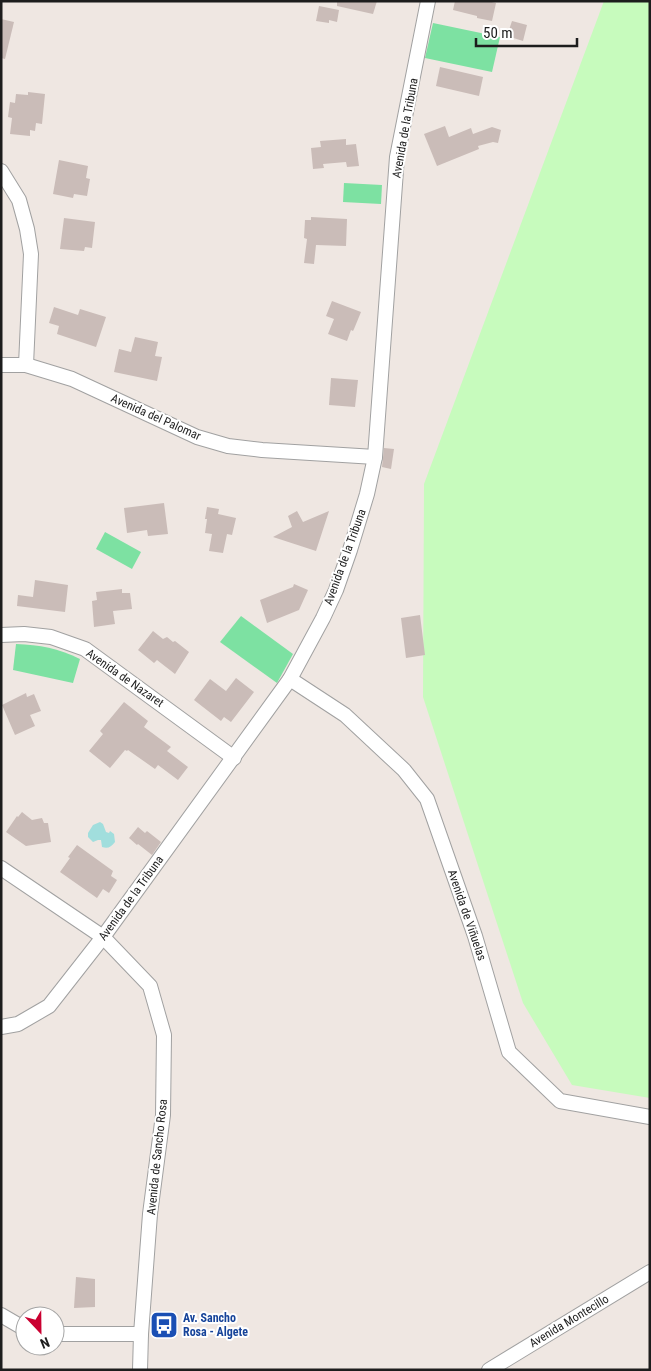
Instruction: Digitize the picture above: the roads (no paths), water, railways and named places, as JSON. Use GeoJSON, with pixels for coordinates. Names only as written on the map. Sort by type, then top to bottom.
{"type":"FeatureCollection","features":[{"type":"Feature","properties":{"kind":"street","name":"Avenida de la Tribuna"},"geometry":{"type":"LineString","coordinates":[[1,1027],[18,1024],[49,1006],[103,937],[290,679],[336,590],[367,494],[375,458],[397,156],[428,1]]}},
{"type":"Feature","properties":{"kind":"street"},"geometry":{"type":"LineString","coordinates":[[1,170],[19,200],[27,229],[31,254],[26,365]]}},
{"type":"Feature","properties":{"kind":"street","name":"Avenida del Palomar"},"geometry":{"type":"LineString","coordinates":[[1,365],[26,365],[72,379],[197,438],[228,446],[375,458]]}},
{"type":"Feature","properties":{"kind":"street","name":"Avenida de Nazaret"},"geometry":{"type":"LineString","coordinates":[[1,635],[24,634],[51,637],[85,649],[234,758]]}},
{"type":"Feature","properties":{"kind":"street","name":"Avenida de Viñuelas"},"geometry":{"type":"LineString","coordinates":[[290,679],[345,715],[404,770],[427,799],[475,936],[509,1052],[560,1101],[650,1117]]}},
{"type":"Feature","properties":{"kind":"street","name":"Avenida de Sancho Rosa"},"geometry":{"type":"LineString","coordinates":[[1,868],[103,937],[150,986],[164,1035],[163,1115],[150,1214],[140,1370]]}},
{"type":"Feature","properties":{"kind":"street","name":"Avenida Montecillo"},"geometry":{"type":"LineString","coordinates":[[489,1370],[650,1272]]}},
{"type":"Feature","properties":{"kind":"street"},"geometry":{"type":"LineString","coordinates":[[1,1315],[15,1323]]}},
{"type":"Feature","properties":{"kind":"street"},"geometry":{"type":"LineString","coordinates":[[65,1334],[141,1334]]}},
{"type":"Feature","properties":{"kind":"water"},"geometry":{"type":"Polygon","coordinates":[[[100,822],[103,824],[106,832],[109,833],[110,831],[114,834],[115,842],[106,848],[102,847],[101,840],[93,842],[88,837],[88,833],[93,825],[100,822]]]}},
{"type":"Feature","properties":{"kind":"place","name":"Av. Sancho Rosa - Algete"},"geometry":{"type":"Point","coordinates":[164,1325]}}]}
